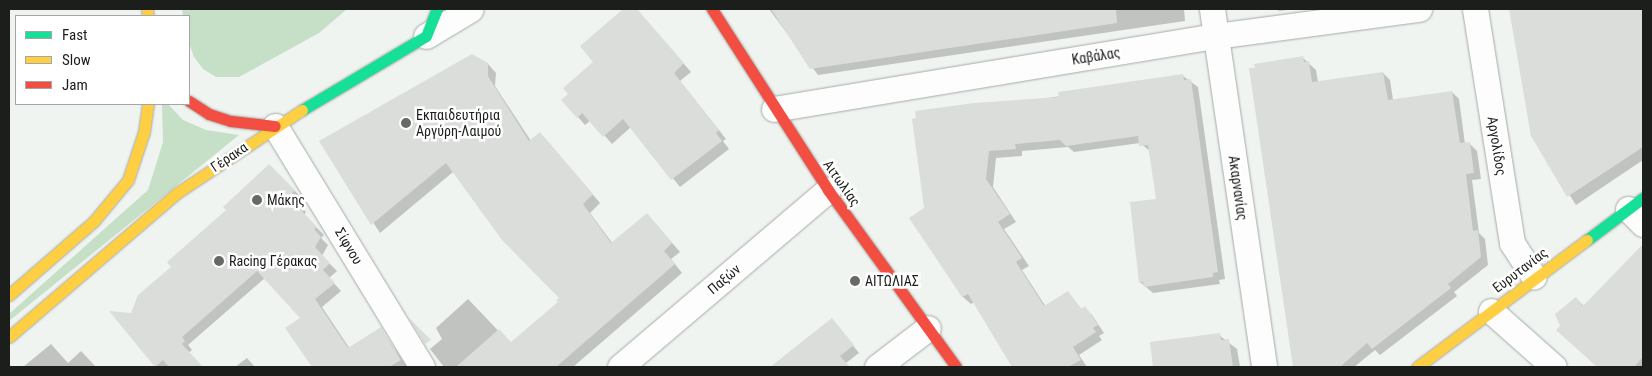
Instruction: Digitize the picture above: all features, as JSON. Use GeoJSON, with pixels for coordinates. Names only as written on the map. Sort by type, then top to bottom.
{"type":"FeatureCollection","features":[{"type":"Feature","properties":{"kind":"street"},"geometry":{"type":"LineString","coordinates":[[426,36],[437,9]]}},
{"type":"Feature","properties":{"kind":"street","name":"Γέρακα"},"geometry":{"type":"LineString","coordinates":[[9,337],[177,193],[275,126],[471,9]]}},
{"type":"Feature","properties":{"kind":"street","name":"Αιτωλίας"},"geometry":{"type":"LineString","coordinates":[[712,9],[774,109],[828,190],[956,367]]}},
{"type":"Feature","properties":{"kind":"street","name":"Ακαρνανίας"},"geometry":{"type":"LineString","coordinates":[[1212,9],[1264,367]]}},
{"type":"Feature","properties":{"kind":"street","name":"Καβάλας"},"geometry":{"type":"LineString","coordinates":[[774,109],[1216,36],[1419,9]]}},
{"type":"Feature","properties":{"kind":"street","name":"Αργολίδος"},"geometry":{"type":"LineString","coordinates":[[1475,9],[1512,243],[1534,277]]}},
{"type":"Feature","properties":{"kind":"street"},"geometry":{"type":"LineString","coordinates":[[190,102],[209,114],[231,121],[275,126]]}},
{"type":"Feature","properties":{"kind":"street"},"geometry":{"type":"LineString","coordinates":[[9,295],[94,221],[128,180],[144,132],[148,105]]}},
{"type":"Feature","properties":{"kind":"street","name":"Σίφνου"},"geometry":{"type":"LineString","coordinates":[[275,126],[417,365]]}},
{"type":"Feature","properties":{"kind":"street","name":"Παξών"},"geometry":{"type":"LineString","coordinates":[[620,367],[828,190]]}},
{"type":"Feature","properties":{"kind":"street","name":"Ευρυτανίας"},"geometry":{"type":"LineString","coordinates":[[1417,367],[1534,277],[1638,210]]}},
{"type":"Feature","properties":{"kind":"street"},"geometry":{"type":"LineString","coordinates":[[1492,311],[1554,367]]}},
{"type":"Feature","properties":{"kind":"street"},"geometry":{"type":"LineString","coordinates":[[876,367],[928,328]]}},
{"type":"Feature","properties":{"kind":"green space"},"geometry":{"type":"Polygon","coordinates":[[[182,9],[347,9],[319,33],[239,77],[216,77],[203,69],[194,57],[190,46],[190,15],[183,15],[182,9]]]}},
{"type":"Feature","properties":{"kind":"green space"},"geometry":{"type":"Polygon","coordinates":[[[162,105],[169,105],[183,120],[206,130],[239,135],[9,321],[9,314],[148,190],[163,142],[162,105]]]}},
{"type":"Feature","properties":{"kind":"building"},"geometry":{"type":"Polygon","coordinates":[[[623,9],[637,9],[684,63],[674,73],[719,130],[716,133],[722,141],[671,180],[623,119],[603,137],[582,113],[577,118],[561,100],[568,94],[563,88],[593,62],[580,46],[623,9]]]}},
{"type":"Feature","properties":{"kind":"building"},"geometry":{"type":"Polygon","coordinates":[[[771,9],[1116,9],[1117,23],[810,69],[771,9]]]}},
{"type":"Feature","properties":{"kind":"building"},"geometry":{"type":"Polygon","coordinates":[[[1509,9],[1643,9],[1643,147],[1567,197],[1531,136],[1509,9]]]}},
{"type":"Feature","properties":{"kind":"building"},"geometry":{"type":"Polygon","coordinates":[[[472,54],[488,63],[488,76],[529,141],[540,132],[593,194],[583,204],[611,243],[647,213],[672,243],[664,251],[675,264],[556,367],[456,367],[499,329],[511,342],[558,302],[556,300],[559,298],[502,240],[446,163],[371,225],[319,141],[472,54]]]}},
{"type":"Feature","properties":{"kind":"building"},"geometry":{"type":"Polygon","coordinates":[[[1303,56],[1304,62],[1309,61],[1312,82],[1383,72],[1388,100],[1452,91],[1460,143],[1470,142],[1474,173],[1466,174],[1473,231],[1478,230],[1481,257],[1448,284],[1451,288],[1372,349],[1367,343],[1340,367],[1293,367],[1249,68],[1255,68],[1254,64],[1303,56]]]}},
{"type":"Feature","properties":{"kind":"building"},"geometry":{"type":"Polygon","coordinates":[[[1183,74],[1184,80],[1191,79],[1218,272],[1213,273],[1213,277],[1144,287],[1143,282],[1139,283],[1130,202],[1156,199],[1148,145],[1139,146],[1138,136],[1066,146],[1060,140],[1015,144],[1016,149],[989,151],[986,179],[1010,214],[998,222],[1022,258],[1016,262],[1044,306],[1068,291],[1081,309],[1085,306],[1098,325],[1093,328],[1096,332],[1073,347],[1081,360],[1068,367],[1012,367],[968,294],[962,297],[909,218],[924,208],[912,119],[916,118],[915,111],[974,103],[1059,97],[1058,92],[1183,74]]]}},
{"type":"Feature","properties":{"kind":"building"},"geometry":{"type":"Polygon","coordinates":[[[269,164],[295,190],[291,195],[300,204],[297,206],[317,227],[314,229],[321,237],[315,247],[330,263],[323,270],[335,283],[315,299],[348,348],[381,327],[401,360],[389,367],[312,367],[285,328],[300,318],[257,271],[182,337],[185,341],[182,344],[203,367],[169,367],[163,360],[155,367],[109,311],[131,313],[138,295],[171,267],[167,262],[226,210],[223,207],[269,164]]]}},
{"type":"Feature","properties":{"kind":"building"},"geometry":{"type":"Polygon","coordinates":[[[1643,244],[1643,357],[1634,367],[1597,367],[1556,330],[1560,326],[1555,314],[1576,297],[1583,306],[1643,244]]]}},
{"type":"Feature","properties":{"kind":"building"},"geometry":{"type":"Polygon","coordinates":[[[409,318],[431,340],[425,344],[409,318]]]}},
{"type":"Feature","properties":{"kind":"building"},"geometry":{"type":"Polygon","coordinates":[[[832,318],[854,345],[840,356],[850,367],[770,367],[832,318]]]}},
{"type":"Feature","properties":{"kind":"building"},"geometry":{"type":"Polygon","coordinates":[[[1220,333],[1221,340],[1229,339],[1233,367],[1153,367],[1150,342],[1220,333]]]}},
{"type":"Feature","properties":{"kind":"traffic: fast"},"geometry":{"type":"LineString","coordinates":[[302,110],[426,36],[437,9]]}},
{"type":"Feature","properties":{"kind":"traffic: fast"},"geometry":{"type":"LineString","coordinates":[[1587,240],[1643,198]]}},
{"type":"Feature","properties":{"kind":"traffic: slow"},"geometry":{"type":"LineString","coordinates":[[147,9],[148,15]]}},
{"type":"Feature","properties":{"kind":"traffic: slow"},"geometry":{"type":"LineString","coordinates":[[9,295],[94,221],[128,180],[144,132],[148,105]]}},
{"type":"Feature","properties":{"kind":"traffic: slow"},"geometry":{"type":"LineString","coordinates":[[9,337],[177,193],[302,110]]}},
{"type":"Feature","properties":{"kind":"traffic: slow"},"geometry":{"type":"LineString","coordinates":[[1417,367],[1587,240]]}},
{"type":"Feature","properties":{"kind":"traffic: jam"},"geometry":{"type":"LineString","coordinates":[[712,9],[828,190],[956,367]]}},
{"type":"Feature","properties":{"kind":"traffic: jam"},"geometry":{"type":"LineString","coordinates":[[190,102],[209,114],[231,121],[275,126]]}},
{"type":"Feature","properties":{"kind":"place","name":"Εκπαιδευτήρια Αργύρη-Λαιμού"},"geometry":{"type":"Point","coordinates":[406,123]}},
{"type":"Feature","properties":{"kind":"place","name":"Μάκης"},"geometry":{"type":"Point","coordinates":[257,200]}},
{"type":"Feature","properties":{"kind":"place","name":"Racing Γέρακας"},"geometry":{"type":"Point","coordinates":[219,261]}},
{"type":"Feature","properties":{"kind":"place","name":"ΑΙΤΩΛΙΑΣ"},"geometry":{"type":"Point","coordinates":[855,281]}}]}
